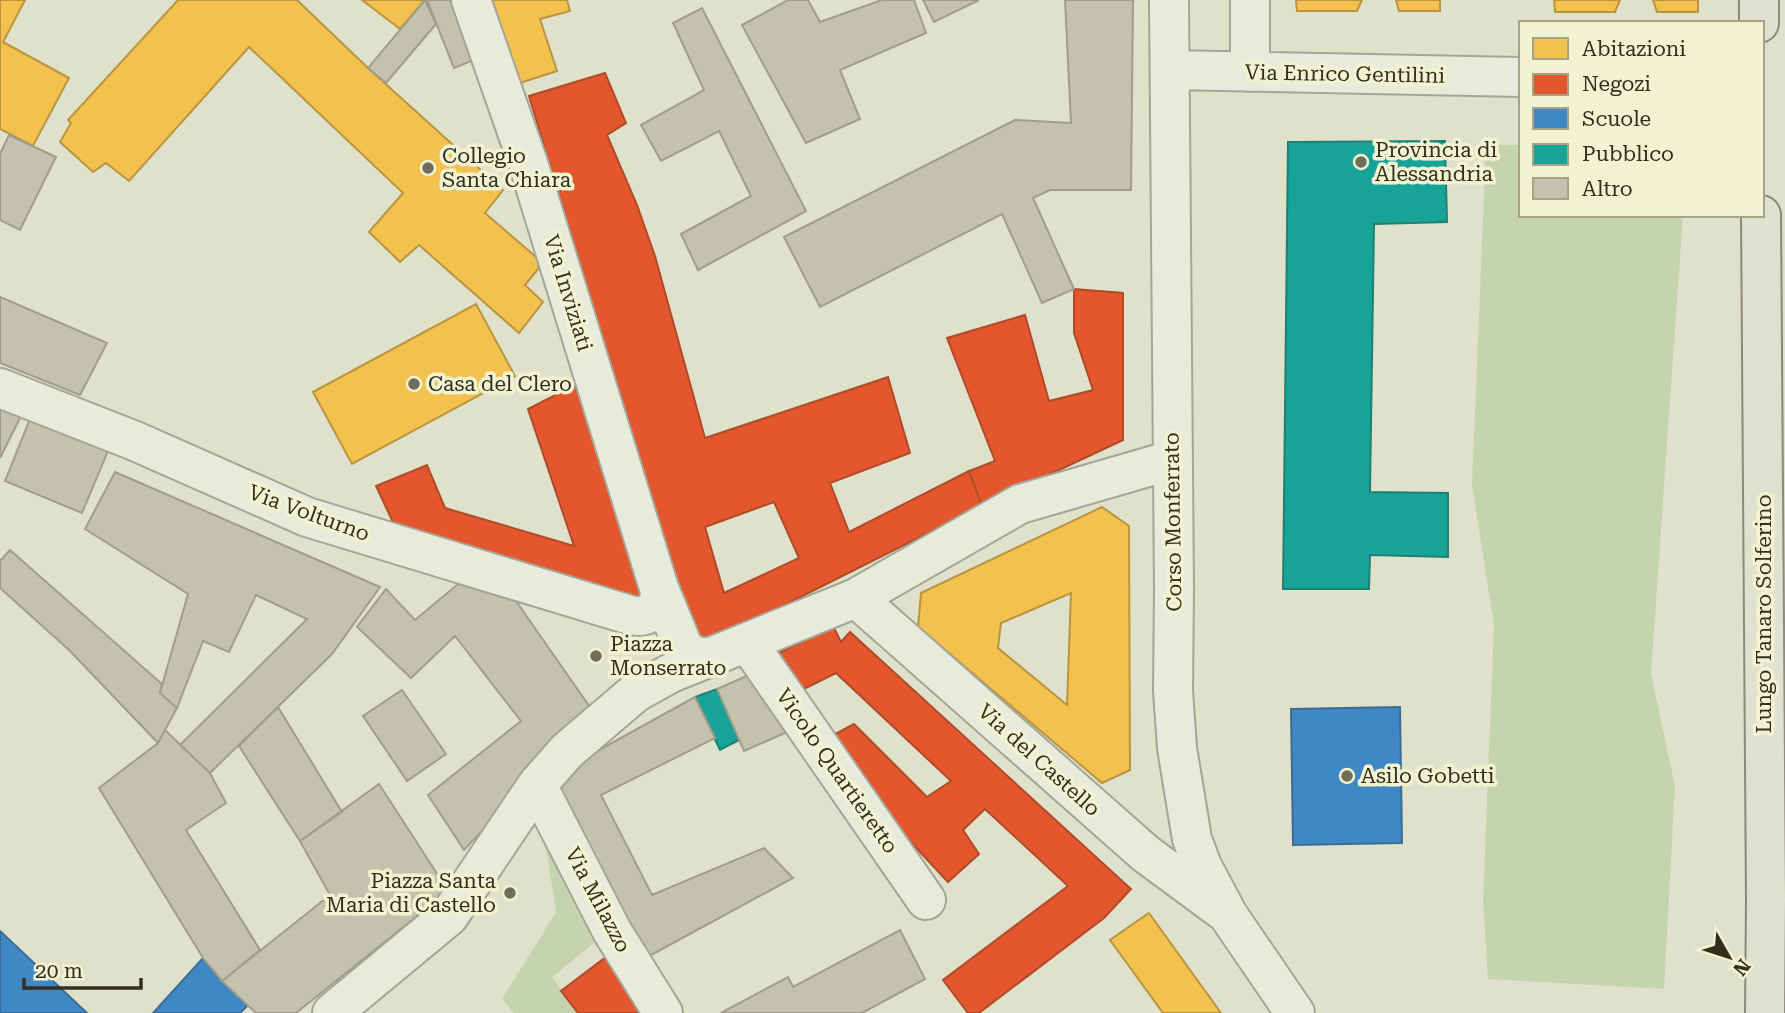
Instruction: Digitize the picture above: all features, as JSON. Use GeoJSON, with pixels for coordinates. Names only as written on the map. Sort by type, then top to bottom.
{"type":"FeatureCollection","features":[{"type":"Feature","properties":{"kind":"main road"},"geometry":{"type":"LineString","coordinates":[[1759,0],[1759,21]]}},
{"type":"Feature","properties":{"kind":"main road","name":"Lungo Tanaro Solferino"},"geometry":{"type":"LineString","coordinates":[[1761,217],[1765,1013]]}},
{"type":"Feature","properties":{"kind":"street","name":"Via Inviziati"},"geometry":{"type":"LineString","coordinates":[[471,0],[528,163],[641,606],[684,649],[697,657],[712,657]]}},
{"type":"Feature","properties":{"kind":"street","name":"Corso Monferrato"},"geometry":{"type":"LineString","coordinates":[[1169,0],[1173,691],[1177,748],[1192,839],[1202,866],[1228,915],[1295,1013]]}},
{"type":"Feature","properties":{"kind":"street"},"geometry":{"type":"LineString","coordinates":[[1250,0],[1250,72]]}},
{"type":"Feature","properties":{"kind":"street","name":"Via Enrico Gentilini"},"geometry":{"type":"LineString","coordinates":[[1170,70],[1519,77]]}},
{"type":"Feature","properties":{"kind":"street","name":"Via Volturno"},"geometry":{"type":"LineString","coordinates":[[0,387],[135,440],[307,517],[641,606],[668,639],[669,648],[666,657],[648,680],[626,699]]}},
{"type":"Feature","properties":{"kind":"street"},"geometry":{"type":"LineString","coordinates":[[332,1013],[449,916],[537,785],[567,751],[626,699],[662,677],[856,597],[1020,504],[1172,460]]}},
{"type":"Feature","properties":{"kind":"street","name":"Via del Castello"},"geometry":{"type":"LineString","coordinates":[[856,597],[1146,855],[1228,915]]}},
{"type":"Feature","properties":{"kind":"street","name":"Vicolo Quartieretto"},"geometry":{"type":"LineString","coordinates":[[748,643],[926,900]]}},
{"type":"Feature","properties":{"kind":"street","name":"Via Milazzo"},"geometry":{"type":"LineString","coordinates":[[537,785],[612,931],[663,1013]]}},
{"type":"Feature","properties":{"kind":"green space"},"geometry":{"type":"Polygon","coordinates":[[[1486,145],[1519,145],[1519,217],[1683,217],[1651,674],[1675,786],[1664,989],[1488,979],[1483,901],[1494,625],[1472,485],[1486,145]]]}},
{"type":"Feature","properties":{"kind":"green space"},"geometry":{"type":"Polygon","coordinates":[[[541,815],[600,938],[552,977],[578,1013],[514,1013],[502,999],[556,912],[541,815]]]}},
{"type":"Feature","properties":{"kind":"building: Abitazioni"},"geometry":{"type":"Polygon","coordinates":[[[0,0],[25,0],[3,42],[69,78],[33,146],[0,129],[0,0]]]}},
{"type":"Feature","properties":{"kind":"building: Abitazioni","name":"Collegio Santa Chiara"},"geometry":{"type":"Polygon","coordinates":[[[178,0],[297,0],[503,190],[485,213],[543,263],[525,285],[543,302],[519,333],[419,245],[400,262],[369,232],[403,193],[249,47],[129,181],[106,163],[93,172],[60,142],[71,123],[68,120],[178,0]]]}},
{"type":"Feature","properties":{"kind":"building: Abitazioni"},"geometry":{"type":"Polygon","coordinates":[[[362,0],[425,0],[400,29],[362,0]]]}},
{"type":"Feature","properties":{"kind":"building: Abitazioni"},"geometry":{"type":"Polygon","coordinates":[[[492,0],[567,0],[570,11],[540,19],[557,71],[520,83],[492,0]]]}},
{"type":"Feature","properties":{"kind":"building: Abitazioni"},"geometry":{"type":"Polygon","coordinates":[[[1296,0],[1362,0],[1357,11],[1297,11],[1296,0]]]}},
{"type":"Feature","properties":{"kind":"building: Abitazioni"},"geometry":{"type":"Polygon","coordinates":[[[1396,0],[1440,0],[1440,11],[1399,11],[1396,0]]]}},
{"type":"Feature","properties":{"kind":"building: Abitazioni"},"geometry":{"type":"Polygon","coordinates":[[[1554,0],[1620,0],[1615,12],[1555,12],[1554,0]]]}},
{"type":"Feature","properties":{"kind":"building: Abitazioni"},"geometry":{"type":"Polygon","coordinates":[[[1653,0],[1698,0],[1698,12],[1657,12],[1653,0]]]}},
{"type":"Feature","properties":{"kind":"building: Abitazioni","name":"Casa del Clero"},"geometry":{"type":"Polygon","coordinates":[[[476,304],[515,376],[352,464],[313,392],[476,304]]]}},
{"type":"Feature","properties":{"kind":"building: Abitazioni"},"geometry":{"type":"Polygon","coordinates":[[[1102,507],[1129,526],[1130,770],[1102,783],[918,627],[921,593],[1102,507]],[[1071,593],[1001,623],[998,648],[1067,705],[1071,593]]]}},
{"type":"Feature","properties":{"kind":"building: Abitazioni"},"geometry":{"type":"Polygon","coordinates":[[[1149,913],[1221,1013],[1163,1013],[1110,940],[1149,913]]]}},
{"type":"Feature","properties":{"kind":"building: Negozi"},"geometry":{"type":"Polygon","coordinates":[[[605,73],[626,123],[607,135],[655,256],[705,438],[888,377],[910,453],[830,483],[849,532],[969,471],[982,506],[735,630],[694,642],[529,96],[605,73]],[[774,502],[705,527],[724,593],[799,558],[774,502]]]}},
{"type":"Feature","properties":{"kind":"building: Negozi"},"geometry":{"type":"Polygon","coordinates":[[[1074,289],[1123,293],[1123,440],[982,506],[969,471],[995,461],[947,338],[1025,315],[1049,401],[1093,390],[1074,333],[1074,289]]]}},
{"type":"Feature","properties":{"kind":"building: Negozi"},"geometry":{"type":"Polygon","coordinates":[[[579,383],[651,603],[398,533],[376,486],[427,465],[445,508],[574,546],[528,409],[579,383]]]}},
{"type":"Feature","properties":{"kind":"building: Negozi"},"geometry":{"type":"Polygon","coordinates":[[[833,626],[841,642],[850,632],[1131,889],[1104,918],[979,1013],[968,1013],[943,980],[1068,886],[985,809],[963,830],[979,854],[948,882],[818,743],[854,724],[927,797],[951,781],[836,673],[790,696],[771,657],[833,626]]]}},
{"type":"Feature","properties":{"kind":"building: Negozi"},"geometry":{"type":"Polygon","coordinates":[[[606,957],[645,1013],[578,1013],[561,991],[606,957]]]}},
{"type":"Feature","properties":{"kind":"building: Scuole","name":"Asilo Gobetti"},"geometry":{"type":"Polygon","coordinates":[[[1400,707],[1402,843],[1293,845],[1291,709],[1400,707]]]}},
{"type":"Feature","properties":{"kind":"building: Scuole"},"geometry":{"type":"Polygon","coordinates":[[[0,931],[87,1013],[0,1013],[0,931]]]}},
{"type":"Feature","properties":{"kind":"building: Scuole"},"geometry":{"type":"Polygon","coordinates":[[[203,958],[222,981],[248,1005],[240,1013],[153,1013],[203,958]]]}},
{"type":"Feature","properties":{"kind":"building: Pubblico"},"geometry":{"type":"Polygon","coordinates":[[[1445,141],[1447,222],[1374,224],[1370,492],[1448,493],[1448,557],[1370,555],[1369,589],[1283,589],[1288,142],[1445,141]]]}},
{"type":"Feature","properties":{"kind":"building: Pubblico"},"geometry":{"type":"Polygon","coordinates":[[[717,689],[739,740],[720,750],[695,697],[717,689]]]}},
{"type":"Feature","properties":{"kind":"building: Altro"},"geometry":{"type":"Polygon","coordinates":[[[425,0],[436,24],[386,83],[368,68],[425,0]]]}},
{"type":"Feature","properties":{"kind":"building: Altro"},"geometry":{"type":"Polygon","coordinates":[[[427,0],[458,0],[481,57],[454,68],[427,0]]]}},
{"type":"Feature","properties":{"kind":"building: Altro"},"geometry":{"type":"Polygon","coordinates":[[[788,0],[808,0],[820,22],[882,0],[914,0],[926,33],[840,70],[860,119],[806,143],[742,25],[788,0]]]}},
{"type":"Feature","properties":{"kind":"building: Altro"},"geometry":{"type":"Polygon","coordinates":[[[923,0],[979,0],[934,22],[923,0]]]}},
{"type":"Feature","properties":{"kind":"building: Altro"},"geometry":{"type":"Polygon","coordinates":[[[1065,0],[1133,0],[1131,190],[1050,190],[1033,198],[1074,289],[1042,303],[1002,214],[820,307],[784,237],[1015,120],[1071,123],[1065,0]]]}},
{"type":"Feature","properties":{"kind":"building: Altro"},"geometry":{"type":"Polygon","coordinates":[[[702,8],[806,211],[698,270],[681,234],[751,196],[719,131],[661,161],[641,125],[704,90],[673,23],[702,8]]]}},
{"type":"Feature","properties":{"kind":"building: Altro"},"geometry":{"type":"Polygon","coordinates":[[[9,135],[56,157],[20,230],[0,220],[0,154],[9,135]]]}},
{"type":"Feature","properties":{"kind":"building: Altro"},"geometry":{"type":"Polygon","coordinates":[[[0,297],[107,343],[80,395],[0,363],[0,297]]]}},
{"type":"Feature","properties":{"kind":"building: Altro"},"geometry":{"type":"Polygon","coordinates":[[[0,402],[24,410],[0,458],[0,402]]]}},
{"type":"Feature","properties":{"kind":"building: Altro"},"geometry":{"type":"Polygon","coordinates":[[[30,419],[108,451],[82,513],[5,481],[30,419]]]}},
{"type":"Feature","properties":{"kind":"building: Altro"},"geometry":{"type":"Polygon","coordinates":[[[115,472],[380,587],[332,654],[210,773],[180,745],[307,619],[256,595],[229,652],[203,641],[177,708],[160,693],[188,594],[85,529],[115,472]]]}},
{"type":"Feature","properties":{"kind":"building: Altro"},"geometry":{"type":"Polygon","coordinates":[[[10,550],[162,684],[160,693],[177,708],[158,743],[69,650],[0,588],[0,561],[10,550]]]}},
{"type":"Feature","properties":{"kind":"building: Altro"},"geometry":{"type":"Polygon","coordinates":[[[458,584],[516,601],[594,713],[464,850],[428,795],[521,721],[455,636],[411,678],[357,627],[386,589],[415,620],[458,584]]]}},
{"type":"Feature","properties":{"kind":"building: Altro"},"geometry":{"type":"Polygon","coordinates":[[[751,674],[796,728],[744,751],[717,689],[751,674]]]}},
{"type":"Feature","properties":{"kind":"building: Altro"},"geometry":{"type":"Polygon","coordinates":[[[402,690],[446,754],[407,781],[363,716],[402,690]]]}},
{"type":"Feature","properties":{"kind":"building: Altro"},"geometry":{"type":"Polygon","coordinates":[[[695,697],[715,738],[601,795],[652,895],[764,848],[793,878],[640,961],[553,783],[561,771],[695,697]]]}},
{"type":"Feature","properties":{"kind":"building: Altro"},"geometry":{"type":"Polygon","coordinates":[[[278,707],[342,812],[300,841],[239,746],[278,707]]]}},
{"type":"Feature","properties":{"kind":"building: Altro"},"geometry":{"type":"Polygon","coordinates":[[[165,730],[210,773],[226,803],[186,830],[260,950],[222,981],[203,958],[99,788],[158,743],[165,730]]]}},
{"type":"Feature","properties":{"kind":"building: Altro"},"geometry":{"type":"Polygon","coordinates":[[[379,784],[445,886],[437,900],[296,1013],[256,1013],[222,981],[330,895],[300,841],[379,784]]]}},
{"type":"Feature","properties":{"kind":"building: Altro"},"geometry":{"type":"Polygon","coordinates":[[[900,930],[925,979],[862,1013],[721,1013],[788,977],[793,987],[900,930]]]}},
{"type":"Feature","properties":{"kind":"place","name":"Provincia di Alessandria"},"geometry":{"type":"Point","coordinates":[1361,162]}},
{"type":"Feature","properties":{"kind":"place","name":"Collegio Santa Chiara"},"geometry":{"type":"Point","coordinates":[428,168]}},
{"type":"Feature","properties":{"kind":"place","name":"Casa del Clero"},"geometry":{"type":"Point","coordinates":[414,384]}},
{"type":"Feature","properties":{"kind":"place","name":"Piazza Monserrato"},"geometry":{"type":"Point","coordinates":[596,656]}},
{"type":"Feature","properties":{"kind":"place","name":"Asilo Gobetti"},"geometry":{"type":"Point","coordinates":[1347,776]}},
{"type":"Feature","properties":{"kind":"place","name":"Piazza Santa Maria di Castello"},"geometry":{"type":"Point","coordinates":[510,893]}}]}
